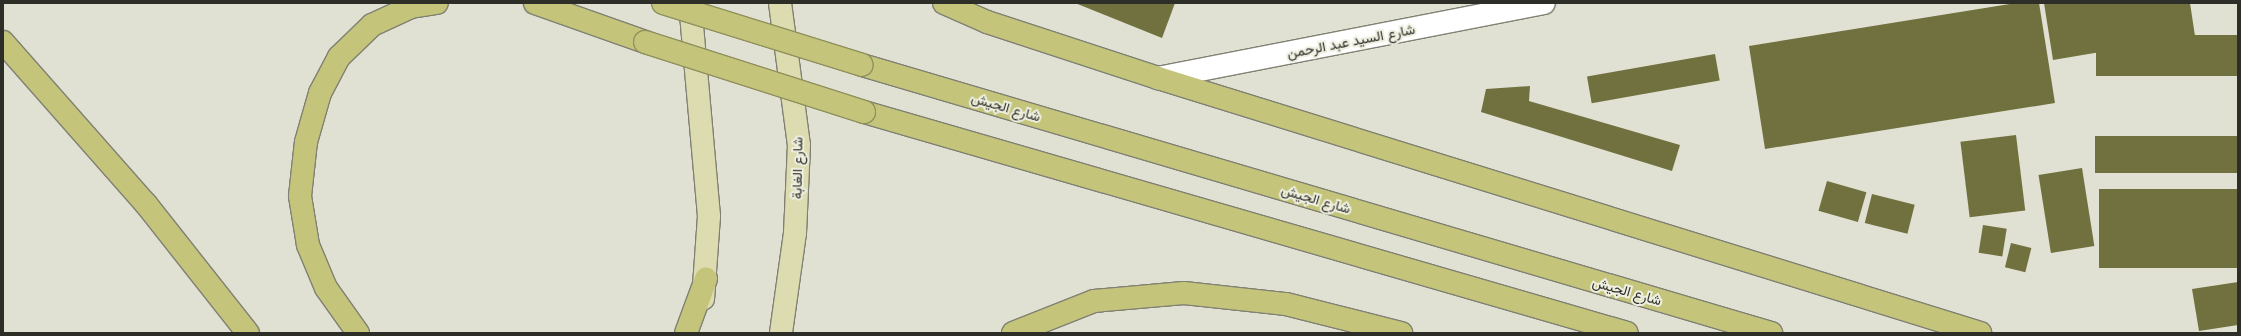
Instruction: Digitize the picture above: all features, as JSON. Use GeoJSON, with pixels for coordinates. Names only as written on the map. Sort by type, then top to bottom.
{"type":"FeatureCollection","features":[{"type":"Feature","properties":{"kind":"highway"},"geometry":{"type":"LineString","coordinates":[[358,333],[326,288],[308,245],[300,196],[306,142],[320,92],[339,57],[372,25],[411,7],[437,3]]}},
{"type":"Feature","properties":{"kind":"highway"},"geometry":{"type":"LineString","coordinates":[[535,3],[645,42],[864,112],[1627,333]]}},
{"type":"Feature","properties":{"kind":"highway","name":"شارع الجيش"},"geometry":{"type":"LineString","coordinates":[[663,3],[862,65],[1770,333]]}},
{"type":"Feature","properties":{"kind":"highway"},"geometry":{"type":"LineString","coordinates":[[944,3],[987,22],[1158,78],[1980,333]]}},
{"type":"Feature","properties":{"kind":"highway"},"geometry":{"type":"LineString","coordinates":[[3,42],[146,204],[248,333]]}},
{"type":"Feature","properties":{"kind":"highway"},"geometry":{"type":"LineString","coordinates":[[686,333],[706,279]]}},
{"type":"Feature","properties":{"kind":"highway"},"geometry":{"type":"LineString","coordinates":[[1013,333],[1094,301],[1184,293],[1286,304],[1401,333]]}},
{"type":"Feature","properties":{"kind":"main road"},"geometry":{"type":"LineString","coordinates":[[690,3],[709,216],[706,279],[696,333]]}},
{"type":"Feature","properties":{"kind":"main road","name":"شارع الغابة"},"geometry":{"type":"LineString","coordinates":[[780,3],[799,145],[794,233],[781,333]]}},
{"type":"Feature","properties":{"kind":"street","name":"شارع السيد عبد الرحمن"},"geometry":{"type":"LineString","coordinates":[[1158,78],[1544,3]]}},
{"type":"Feature","properties":{"kind":"building"},"geometry":{"type":"Polygon","coordinates":[[[1075,3],[1175,3],[1162,38],[1075,3]]]}},
{"type":"Feature","properties":{"kind":"building"},"geometry":{"type":"Polygon","coordinates":[[[2016,3],[2039,3],[2055,103],[1765,149],[1749,46],[2016,3]]]}},
{"type":"Feature","properties":{"kind":"building"},"geometry":{"type":"Polygon","coordinates":[[[2044,3],[2190,3],[2195,36],[2053,60],[2044,3]]]}},
{"type":"Feature","properties":{"kind":"building"},"geometry":{"type":"Polygon","coordinates":[[[2096,35],[2238,35],[2238,76],[2096,76],[2096,35]]]}},
{"type":"Feature","properties":{"kind":"building"},"geometry":{"type":"Polygon","coordinates":[[[1715,54],[1720,81],[1592,103],[1587,77],[1715,54]]]}},
{"type":"Feature","properties":{"kind":"building"},"geometry":{"type":"Polygon","coordinates":[[[1530,86],[1529,101],[1680,145],[1672,171],[1481,112],[1486,89],[1530,86]]]}},
{"type":"Feature","properties":{"kind":"building"},"geometry":{"type":"Polygon","coordinates":[[[2016,135],[2025,210],[1970,217],[1960,142],[2016,135]]]}},
{"type":"Feature","properties":{"kind":"building"},"geometry":{"type":"Polygon","coordinates":[[[2095,136],[2238,136],[2238,173],[2095,173],[2095,136]]]}},
{"type":"Feature","properties":{"kind":"building"},"geometry":{"type":"Polygon","coordinates":[[[2082,168],[2094,246],[2051,253],[2039,175],[2082,168]]]}},
{"type":"Feature","properties":{"kind":"building"},"geometry":{"type":"Polygon","coordinates":[[[1827,181],[1866,192],[1858,222],[1818,211],[1827,181]]]}},
{"type":"Feature","properties":{"kind":"building"},"geometry":{"type":"Polygon","coordinates":[[[2099,189],[2238,189],[2238,268],[2099,268],[2099,189]]]}},
{"type":"Feature","properties":{"kind":"building"},"geometry":{"type":"Polygon","coordinates":[[[1872,194],[1915,205],[1907,234],[1865,223],[1872,194]]]}},
{"type":"Feature","properties":{"kind":"building"},"geometry":{"type":"Polygon","coordinates":[[[1983,225],[2007,229],[2002,256],[1979,253],[1983,225]]]}},
{"type":"Feature","properties":{"kind":"building"},"geometry":{"type":"Polygon","coordinates":[[[2011,243],[2031,248],[2025,272],[2005,267],[2011,243]]]}},
{"type":"Feature","properties":{"kind":"building"},"geometry":{"type":"Polygon","coordinates":[[[2238,282],[2238,325],[2199,331],[2192,289],[2238,282]]]}}]}
